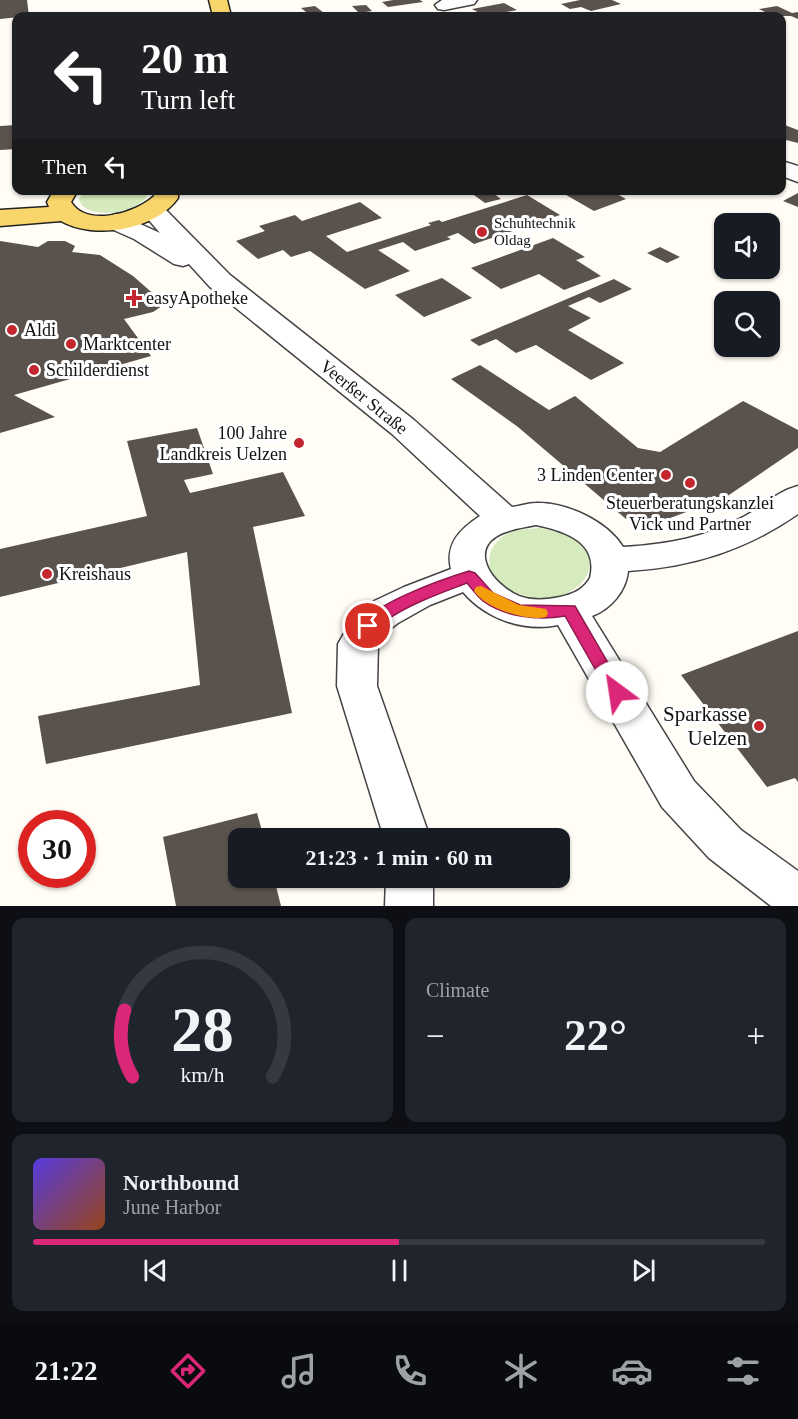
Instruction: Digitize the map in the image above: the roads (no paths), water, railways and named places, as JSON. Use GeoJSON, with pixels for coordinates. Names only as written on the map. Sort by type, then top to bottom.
{"type":"FeatureCollection","features":[{"type":"Feature","properties":{"kind":"main road"},"geometry":{"type":"LineString","coordinates":[[0,210],[64,200]]}},
{"type":"Feature","properties":{"kind":"main road"},"geometry":{"type":"LineString","coordinates":[[0,218],[64,200]]}},
{"type":"Feature","properties":{"kind":"main road"},"geometry":{"type":"LineString","coordinates":[[64,200],[87,221],[116,222],[130,220],[160,201]]}},
{"type":"Feature","properties":{"kind":"street"},"geometry":{"type":"LineString","coordinates":[[446,7],[468,0]]}},
{"type":"Feature","properties":{"kind":"street","name":"Veerßer Straße"},"geometry":{"type":"LineString","coordinates":[[160,201],[220,281]]}},
{"type":"Feature","properties":{"kind":"street","name":"Veerßer Straße"},"geometry":{"type":"LineString","coordinates":[[116,222],[143,234],[220,281],[403,427],[503,518]]}},
{"type":"Feature","properties":{"kind":"street"},"geometry":{"type":"LineString","coordinates":[[610,560],[683,554],[721,543],[777,512],[798,497]]}},
{"type":"Feature","properties":{"kind":"street"},"geometry":{"type":"LineString","coordinates":[[536,514],[569,521],[596,537],[605,548],[610,560],[610,572],[606,584],[598,595],[569,610],[535,613],[518,610],[488,597],[469,576],[465,562],[467,548],[475,536],[487,525],[503,518],[536,514]]}},
{"type":"Feature","properties":{"kind":"street"},"geometry":{"type":"LineString","coordinates":[[404,828],[357,686],[358,644],[368,626],[384,613],[417,596],[469,576]]}},
{"type":"Feature","properties":{"kind":"street"},"geometry":{"type":"LineString","coordinates":[[569,610],[678,794],[724,844],[769,875],[798,900]]}},
{"type":"Feature","properties":{"kind":"street"},"geometry":{"type":"LineString","coordinates":[[409,906],[410,888]]}},
{"type":"Feature","properties":{"kind":"place","name":"Schuhtechnik Oldag"},"geometry":{"type":"Point","coordinates":[482,232]}},
{"type":"Feature","properties":{"kind":"place","name":"easyApotheke"},"geometry":{"type":"Point","coordinates":[134,298]}},
{"type":"Feature","properties":{"kind":"place","name":"Aldi"},"geometry":{"type":"Point","coordinates":[12,330]}},
{"type":"Feature","properties":{"kind":"place","name":"Marktcenter"},"geometry":{"type":"Point","coordinates":[71,344]}},
{"type":"Feature","properties":{"kind":"place","name":"Schilderdienst"},"geometry":{"type":"Point","coordinates":[34,370]}},
{"type":"Feature","properties":{"kind":"place","name":"100 Jahre Landkreis Uelzen"},"geometry":{"type":"Point","coordinates":[299,443]}},
{"type":"Feature","properties":{"kind":"place","name":"3 Linden Center"},"geometry":{"type":"Point","coordinates":[666,475]}},
{"type":"Feature","properties":{"kind":"place","name":"Steuerberatungskanzlei Vick und Partner"},"geometry":{"type":"Point","coordinates":[690,483]}},
{"type":"Feature","properties":{"kind":"place","name":"Kreishaus"},"geometry":{"type":"Point","coordinates":[47,574]}},
{"type":"Feature","properties":{"kind":"place","name":"Sparkasse Uelzen"},"geometry":{"type":"Point","coordinates":[759,726]}}]}
